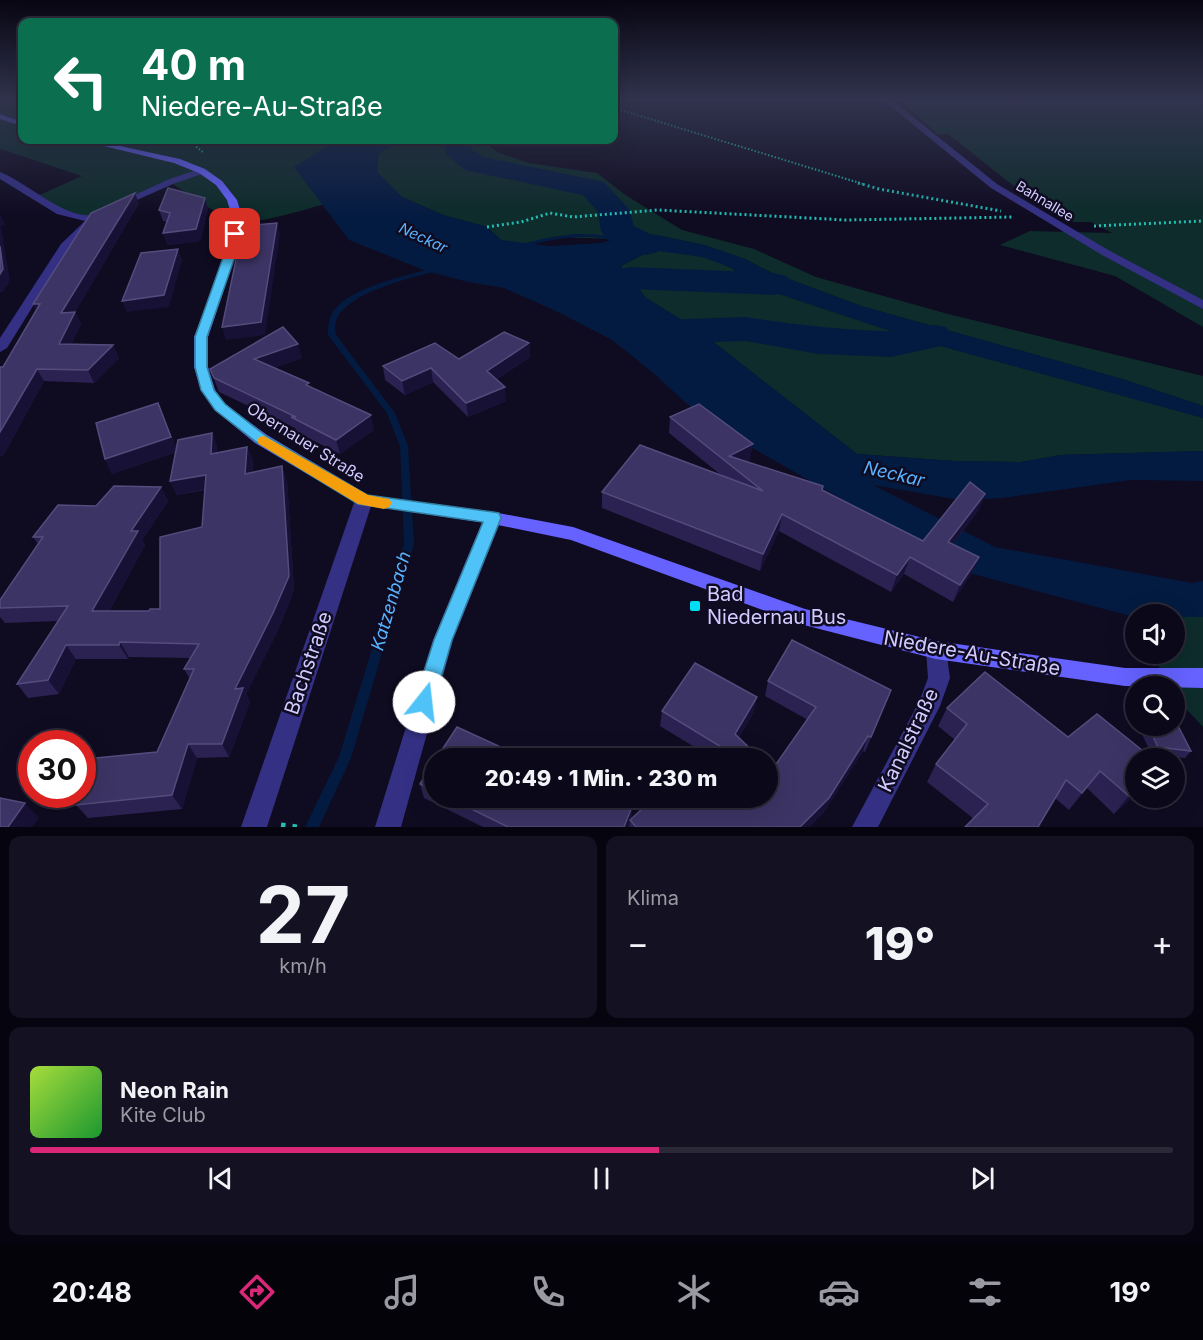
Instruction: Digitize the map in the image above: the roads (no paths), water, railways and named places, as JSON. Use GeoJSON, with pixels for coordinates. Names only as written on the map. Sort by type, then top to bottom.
{"type":"FeatureCollection","features":[{"type":"Feature","properties":{"kind":"main road","name":"Obernauer Straße"},"geometry":{"type":"LineString","coordinates":[[102,144],[155,155],[202,171],[219,183],[232,200],[238,220],[233,248],[201,337],[201,367],[207,390],[220,407],[261,439],[364,500]]}},
{"type":"Feature","properties":{"kind":"main road","name":"Niedere-Au-Straße"},"geometry":{"type":"LineString","coordinates":[[364,500],[493,518],[573,534],[804,617],[936,650],[1125,677],[1203,678]]}},
{"type":"Feature","properties":{"kind":"street","name":"Bahnallee"},"geometry":{"type":"LineString","coordinates":[[935,139],[994,186],[1063,228],[1203,305]]}},
{"type":"Feature","properties":{"kind":"street"},"geometry":{"type":"LineString","coordinates":[[0,348],[65,246],[91,219],[135,196],[202,171]]}},
{"type":"Feature","properties":{"kind":"street"},"geometry":{"type":"LineString","coordinates":[[0,175],[61,212],[91,219]]}},
{"type":"Feature","properties":{"kind":"street","name":"Bachstraße"},"geometry":{"type":"LineString","coordinates":[[263,825],[364,500]]}},
{"type":"Feature","properties":{"kind":"street"},"geometry":{"type":"LineString","coordinates":[[388,827],[443,640],[493,518]]}},
{"type":"Feature","properties":{"kind":"street","name":"Kanalstraße"},"geometry":{"type":"LineString","coordinates":[[865,827],[929,706],[939,678],[936,650]]}},
{"type":"Feature","properties":{"kind":"water"},"geometry":{"type":"Polygon","coordinates":[[[331,144],[394,144],[378,154],[377,172],[402,197],[443,215],[487,227],[501,240],[550,246],[600,243],[615,239],[618,231],[656,235],[704,245],[861,306],[1122,379],[1203,406],[1203,418],[915,339],[749,284],[732,268],[702,257],[652,250],[621,266],[646,298],[698,330],[857,454],[954,461],[1021,462],[1061,455],[1203,451],[1203,481],[1131,480],[1002,498],[960,500],[873,485],[995,547],[1192,583],[1203,581],[1203,617],[1185,617],[1185,604],[1125,604],[1125,615],[973,574],[707,422],[651,371],[612,340],[558,312],[504,288],[468,282],[426,271],[349,240],[294,167],[331,144]]]}},
{"type":"Feature","properties":{"kind":"waterway","name":"Neckar"},"geometry":{"type":"LineString","coordinates":[[458,144],[459,153],[475,164],[593,188],[613,209],[618,231],[646,245]]}},
{"type":"Feature","properties":{"kind":"waterway"},"geometry":{"type":"LineString","coordinates":[[523,250],[520,245],[587,235],[613,239],[625,244]]}},
{"type":"Feature","properties":{"kind":"waterway","name":"Katzenbach"},"geometry":{"type":"LineString","coordinates":[[312,827],[345,758],[409,544],[404,446],[391,413],[332,335],[332,322],[339,310],[363,293],[437,269]]}},
{"type":"Feature","properties":{"kind":"waterway","name":"Neckar"},"geometry":{"type":"LineString","coordinates":[[567,292],[630,278],[773,284]]}},
{"type":"Feature","properties":{"kind":"waterway","name":"Neckar"},"geometry":{"type":"LineString","coordinates":[[632,333],[745,329],[819,341],[891,344],[931,336]]}},
{"type":"Feature","properties":{"kind":"place","name":"Bad Niedernau Bus"},"geometry":{"type":"Point","coordinates":[695,606]}}]}
